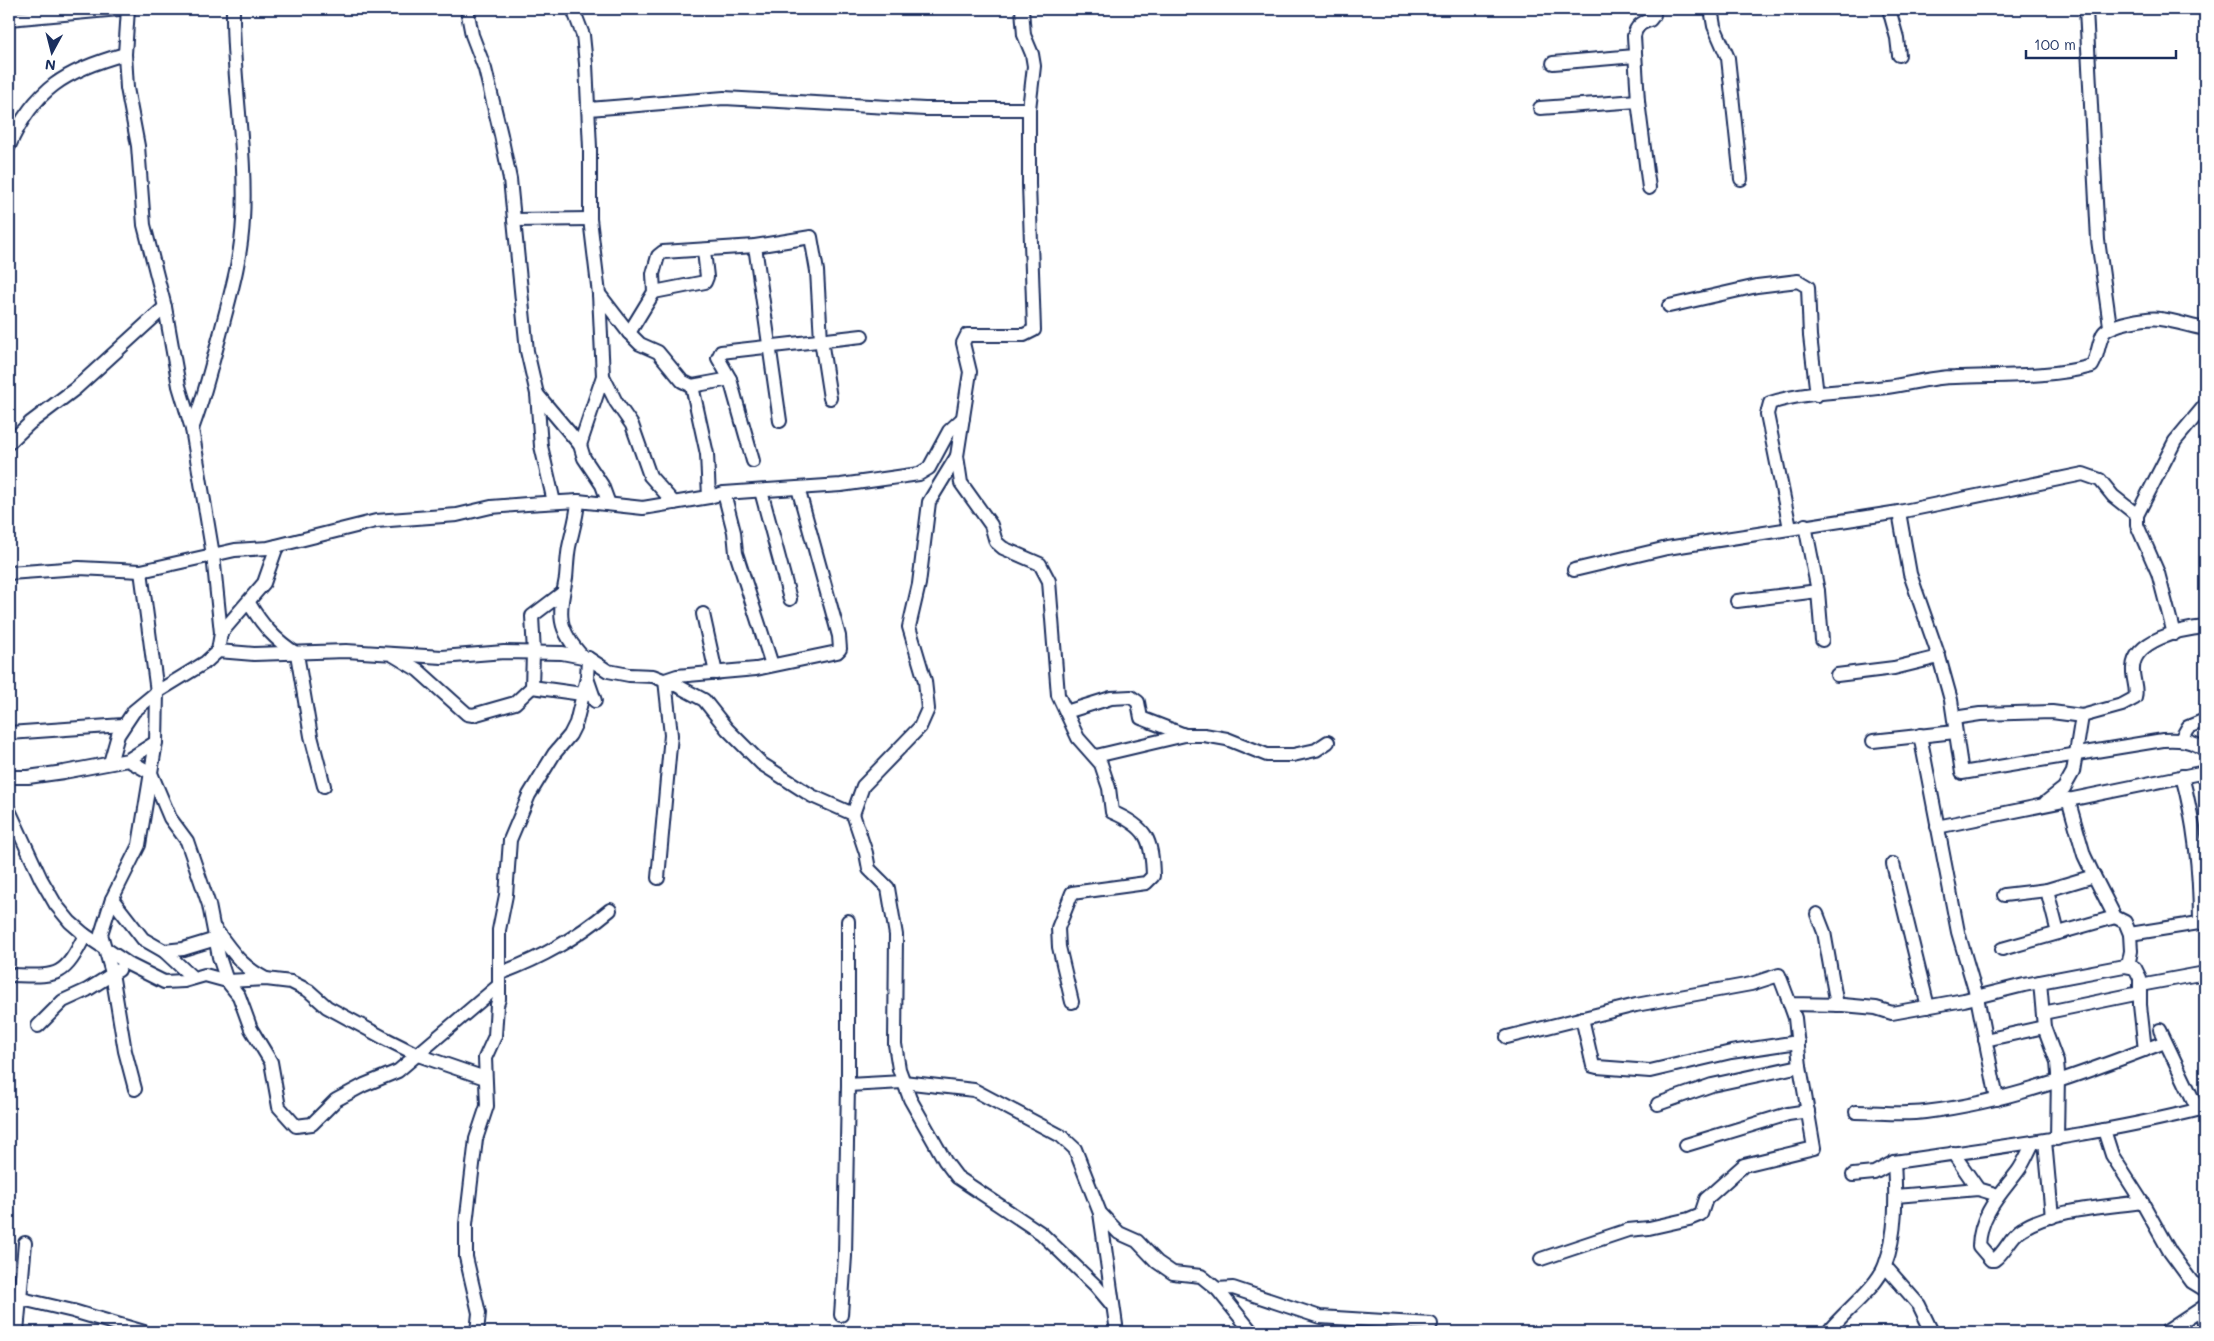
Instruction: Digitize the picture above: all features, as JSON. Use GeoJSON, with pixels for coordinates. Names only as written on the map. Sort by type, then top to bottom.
{"type":"FeatureCollection","features":[{"type":"Feature","properties":{"kind":"street"},"geometry":{"type":"LineString","coordinates":[[9,19],[119,9]]}},
{"type":"Feature","properties":{"kind":"street"},"geometry":{"type":"LineString","coordinates":[[110,763],[123,725],[134,711],[157,692],[206,662],[218,651],[221,633],[213,555],[192,429],[180,386],[165,307],[144,226],[138,146],[127,88],[124,54],[128,9]]}},
{"type":"Feature","properties":{"kind":"street"},"geometry":{"type":"LineString","coordinates":[[192,429],[203,402],[240,259],[243,218],[240,129],[233,41],[233,9]]}},
{"type":"Feature","properties":{"kind":"street"},"geometry":{"type":"LineString","coordinates":[[467,9],[472,35],[485,69],[501,135],[514,220],[527,351],[538,394],[541,446],[554,502]]}},
{"type":"Feature","properties":{"kind":"street"},"geometry":{"type":"LineString","coordinates":[[574,9],[583,35],[589,109],[590,219],[599,294],[603,376],[580,445]]}},
{"type":"Feature","properties":{"kind":"street"},"geometry":{"type":"LineString","coordinates":[[1022,9],[1024,36],[1032,54],[1034,66],[1029,109],[1029,184],[1034,330],[1024,335],[967,335],[963,343],[970,372],[957,456],[961,483],[992,525],[996,542],[1003,548],[1040,564],[1049,581],[1058,695],[1078,738],[1096,756],[1109,788],[1112,812],[1123,817],[1144,832],[1152,854],[1153,876],[1146,883],[1072,893],[1058,928],[1059,947],[1072,1002]]}},
{"type":"Feature","properties":{"kind":"street"},"geometry":{"type":"LineString","coordinates":[[1650,188],[1638,101],[1635,29],[1642,23],[1650,20],[1654,15],[1653,9]]}},
{"type":"Feature","properties":{"kind":"street"},"geometry":{"type":"LineString","coordinates":[[1711,9],[1714,26],[1728,58],[1741,179]]}},
{"type":"Feature","properties":{"kind":"street"},"geometry":{"type":"LineString","coordinates":[[1889,9],[1898,38],[1899,55]]}},
{"type":"Feature","properties":{"kind":"street"},"geometry":{"type":"LineString","coordinates":[[2086,9],[2098,240],[2110,326]]}},
{"type":"Feature","properties":{"kind":"street"},"geometry":{"type":"LineString","coordinates":[[9,146],[24,118],[46,90],[90,63],[124,54]]}},
{"type":"Feature","properties":{"kind":"street"},"geometry":{"type":"LineString","coordinates":[[1553,63],[1635,56]]}},
{"type":"Feature","properties":{"kind":"street"},"geometry":{"type":"LineString","coordinates":[[589,109],[724,98],[934,110],[1029,109]]}},
{"type":"Feature","properties":{"kind":"street"},"geometry":{"type":"LineString","coordinates":[[1540,108],[1638,101]]}},
{"type":"Feature","properties":{"kind":"street"},"geometry":{"type":"LineString","coordinates":[[514,220],[590,219]]}},
{"type":"Feature","properties":{"kind":"street"},"geometry":{"type":"LineString","coordinates":[[629,333],[654,292],[653,274],[658,256],[663,252],[704,251],[755,246],[811,237],[817,271],[821,340],[830,398]]}},
{"type":"Feature","properties":{"kind":"street"},"geometry":{"type":"LineString","coordinates":[[755,246],[780,421]]}},
{"type":"Feature","properties":{"kind":"street"},"geometry":{"type":"LineString","coordinates":[[654,292],[705,282],[707,277],[704,251]]}},
{"type":"Feature","properties":{"kind":"street"},"geometry":{"type":"LineString","coordinates":[[1669,306],[1758,286],[1798,281],[1808,287],[1810,336],[1817,395]]}},
{"type":"Feature","properties":{"kind":"street"},"geometry":{"type":"LineString","coordinates":[[599,294],[629,333],[640,344],[658,352],[682,381],[692,386],[730,379]]}},
{"type":"Feature","properties":{"kind":"street"},"geometry":{"type":"LineString","coordinates":[[9,443],[30,423],[75,389],[165,307]]}},
{"type":"Feature","properties":{"kind":"street"},"geometry":{"type":"LineString","coordinates":[[1790,528],[1767,408],[1770,403],[1782,399],[1887,387],[1924,379],[2021,376],[2077,370],[2092,366],[2098,357],[2103,333],[2110,326],[2159,318],[2205,330]]}},
{"type":"Feature","properties":{"kind":"street"},"geometry":{"type":"LineString","coordinates":[[753,461],[730,379],[718,358],[721,352],[862,336]]}},
{"type":"Feature","properties":{"kind":"street"},"geometry":{"type":"LineString","coordinates":[[603,376],[616,402],[632,425],[650,476],[674,503]]}},
{"type":"Feature","properties":{"kind":"street"},"geometry":{"type":"LineString","coordinates":[[692,386],[708,462],[709,497]]}},
{"type":"Feature","properties":{"kind":"street"},"geometry":{"type":"LineString","coordinates":[[538,394],[580,445],[584,458],[602,485],[609,504]]}},
{"type":"Feature","properties":{"kind":"street"},"geometry":{"type":"LineString","coordinates":[[2174,634],[2158,573],[2137,525],[2137,515],[2175,441],[2205,406]]}},
{"type":"Feature","properties":{"kind":"street"},"geometry":{"type":"LineString","coordinates":[[9,573],[79,568],[141,571],[213,555],[277,546],[376,522],[457,515],[509,504],[578,502],[643,508],[724,493],[842,485],[919,474],[929,468],[949,431],[963,418]]}},
{"type":"Feature","properties":{"kind":"street"},"geometry":{"type":"LineString","coordinates":[[957,456],[929,502],[918,584],[909,627],[925,681],[928,710],[920,727],[863,786],[853,814],[866,852],[869,869],[888,888],[896,935],[895,1044],[904,1082],[926,1128],[944,1161],[957,1177],[1041,1233],[1096,1286],[1112,1305]]}},
{"type":"Feature","properties":{"kind":"street"},"geometry":{"type":"LineString","coordinates":[[1574,570],[1667,548],[1805,525],[1899,512],[2083,474],[2100,480],[2113,496],[2137,515]]}},
{"type":"Feature","properties":{"kind":"street"},"geometry":{"type":"LineString","coordinates":[[665,680],[677,676],[716,673],[772,665],[837,652],[840,649],[839,636],[798,488]]}},
{"type":"Feature","properties":{"kind":"street"},"geometry":{"type":"LineString","coordinates":[[761,491],[790,599]]}},
{"type":"Feature","properties":{"kind":"street"},"geometry":{"type":"LineString","coordinates":[[724,493],[734,532],[738,562],[772,665]]}},
{"type":"Feature","properties":{"kind":"street"},"geometry":{"type":"LineString","coordinates":[[567,650],[560,612],[561,594],[565,581],[569,547],[576,522],[578,502]]}},
{"type":"Feature","properties":{"kind":"street"},"geometry":{"type":"LineString","coordinates":[[1899,512],[1910,574],[1940,657],[1954,718],[1962,773],[2163,740],[2181,739],[2197,744],[2205,750]]}},
{"type":"Feature","properties":{"kind":"street"},"geometry":{"type":"LineString","coordinates":[[1805,525],[1818,591],[1822,640]]}},
{"type":"Feature","properties":{"kind":"street"},"geometry":{"type":"LineString","coordinates":[[221,633],[249,603],[264,583],[277,546]]}},
{"type":"Feature","properties":{"kind":"street"},"geometry":{"type":"LineString","coordinates":[[9,975],[58,973],[96,940],[112,899],[139,845],[156,742],[157,692],[141,571]]}},
{"type":"Feature","properties":{"kind":"street"},"geometry":{"type":"LineString","coordinates":[[1737,600],[1818,591]]}},
{"type":"Feature","properties":{"kind":"street"},"geometry":{"type":"LineString","coordinates":[[392,654],[418,670],[468,714],[474,715],[515,703],[532,687],[532,616],[561,594]]}},
{"type":"Feature","properties":{"kind":"street"},"geometry":{"type":"LineString","coordinates":[[549,602],[560,612]]}},
{"type":"Feature","properties":{"kind":"street"},"geometry":{"type":"LineString","coordinates":[[249,603],[262,625],[281,643],[297,654],[311,736],[324,786]]}},
{"type":"Feature","properties":{"kind":"street"},"geometry":{"type":"LineString","coordinates":[[702,614],[716,673]]}},
{"type":"Feature","properties":{"kind":"street"},"geometry":{"type":"LineString","coordinates":[[1954,718],[1980,714],[2052,712],[2082,716],[2122,705],[2135,698],[2137,694],[2133,667],[2134,658],[2140,650],[2156,640],[2205,627]]}},
{"type":"Feature","properties":{"kind":"street"},"geometry":{"type":"LineString","coordinates":[[218,651],[254,654],[297,654],[346,651],[442,657],[567,650],[608,671],[629,675],[652,676],[665,680],[704,700],[727,729],[762,764],[812,796],[853,814]]}},
{"type":"Feature","properties":{"kind":"street"},"geometry":{"type":"LineString","coordinates":[[1837,675],[1894,668],[1940,657]]}},
{"type":"Feature","properties":{"kind":"street"},"geometry":{"type":"LineString","coordinates":[[532,687],[583,693],[595,701],[587,678],[585,658]]}},
{"type":"Feature","properties":{"kind":"street"},"geometry":{"type":"LineString","coordinates":[[658,878],[671,735],[665,680]]}},
{"type":"Feature","properties":{"kind":"street"},"geometry":{"type":"LineString","coordinates":[[477,1332],[479,1313],[466,1257],[466,1224],[476,1139],[487,1106],[485,1078],[487,1051],[495,1036],[497,1005],[500,999],[499,930],[508,881],[509,848],[514,828],[542,772],[570,736],[583,693]]}},
{"type":"Feature","properties":{"kind":"street"},"geometry":{"type":"LineString","coordinates":[[1066,712],[1111,698],[1131,697],[1138,702],[1141,718],[1185,735]]}},
{"type":"Feature","properties":{"kind":"street"},"geometry":{"type":"LineString","coordinates":[[2044,804],[2070,780],[2082,716]]}},
{"type":"Feature","properties":{"kind":"street"},"geometry":{"type":"LineString","coordinates":[[2181,739],[2188,727],[2205,720]]}},
{"type":"Feature","properties":{"kind":"street"},"geometry":{"type":"LineString","coordinates":[[9,733],[123,725]]}},
{"type":"Feature","properties":{"kind":"street"},"geometry":{"type":"LineString","coordinates":[[1873,740],[1955,732]]}},
{"type":"Feature","properties":{"kind":"street"},"geometry":{"type":"LineString","coordinates":[[1096,756],[1185,735],[1204,735],[1227,739],[1267,755],[1279,756],[1316,750],[1328,742]]}},
{"type":"Feature","properties":{"kind":"street"},"geometry":{"type":"LineString","coordinates":[[1920,735],[1958,932],[1977,997],[1997,1099]]}},
{"type":"Feature","properties":{"kind":"street"},"geometry":{"type":"LineString","coordinates":[[11,780],[128,760],[156,742]]}},
{"type":"Feature","properties":{"kind":"street"},"geometry":{"type":"LineString","coordinates":[[128,760],[151,773],[170,818],[187,841],[209,905],[219,957],[227,981],[239,996],[251,1029],[271,1062],[280,1107],[296,1126],[312,1124],[336,1100],[364,1085],[398,1071],[418,1055],[499,980],[581,934],[610,910]]}},
{"type":"Feature","properties":{"kind":"street"},"geometry":{"type":"LineString","coordinates":[[1937,827],[2205,772]]}},
{"type":"Feature","properties":{"kind":"street"},"geometry":{"type":"LineString","coordinates":[[2130,934],[2203,922],[2190,808],[2182,776]]}},
{"type":"Feature","properties":{"kind":"street"},"geometry":{"type":"LineString","coordinates":[[2068,799],[2084,855],[2115,917],[2125,922],[2130,934],[2131,951],[2128,966]]}},
{"type":"Feature","properties":{"kind":"street"},"geometry":{"type":"LineString","coordinates":[[9,810],[41,879],[56,905],[70,922],[130,965],[164,982],[199,977],[227,981],[266,978]]}},
{"type":"Feature","properties":{"kind":"street"},"geometry":{"type":"LineString","coordinates":[[1893,864],[1928,1007]]}},
{"type":"Feature","properties":{"kind":"street"},"geometry":{"type":"LineString","coordinates":[[2004,895],[2047,890],[2094,876]]}},
{"type":"Feature","properties":{"kind":"street"},"geometry":{"type":"LineString","coordinates":[[2047,890],[2058,933]]}},
{"type":"Feature","properties":{"kind":"street"},"geometry":{"type":"LineString","coordinates":[[112,899],[143,939],[164,951],[199,977]]}},
{"type":"Feature","properties":{"kind":"street"},"geometry":{"type":"LineString","coordinates":[[1817,914],[1824,932],[1837,1004]]}},
{"type":"Feature","properties":{"kind":"street"},"geometry":{"type":"LineString","coordinates":[[2002,950],[2115,917]]}},
{"type":"Feature","properties":{"kind":"street"},"geometry":{"type":"LineString","coordinates":[[841,1315],[845,1256],[848,921]]}},
{"type":"Feature","properties":{"kind":"street"},"geometry":{"type":"LineString","coordinates":[[214,932],[248,969],[266,978],[301,986],[327,1007],[418,1055],[485,1078]]}},
{"type":"Feature","properties":{"kind":"street"},"geometry":{"type":"LineString","coordinates":[[164,951],[183,949],[214,932]]}},
{"type":"Feature","properties":{"kind":"street"},"geometry":{"type":"LineString","coordinates":[[96,940],[112,973],[125,1051],[135,1089]]}},
{"type":"Feature","properties":{"kind":"street"},"geometry":{"type":"LineString","coordinates":[[199,977],[219,957]]}},
{"type":"Feature","properties":{"kind":"street"},"geometry":{"type":"LineString","coordinates":[[38,1026],[63,1001],[87,990],[112,973],[130,965]]}},
{"type":"Feature","properties":{"kind":"street"},"geometry":{"type":"LineString","coordinates":[[1790,1004],[1864,1006],[1892,1013],[2128,966],[2137,971],[2145,1050]]}},
{"type":"Feature","properties":{"kind":"street"},"geometry":{"type":"LineString","coordinates":[[2043,1013],[2205,973]]}},
{"type":"Feature","properties":{"kind":"street"},"geometry":{"type":"LineString","coordinates":[[1507,1037],[1636,1005],[1751,984],[1779,975],[1795,1018],[1800,1066],[1814,1148],[1744,1165],[1706,1199],[1701,1214],[1689,1219],[1649,1228],[1628,1230],[1541,1259]]}},
{"type":"Feature","properties":{"kind":"street"},"geometry":{"type":"LineString","coordinates":[[2040,982],[2044,1028],[2057,1062],[2059,1083],[2045,1141],[2052,1216]]}},
{"type":"Feature","properties":{"kind":"street"},"geometry":{"type":"LineString","coordinates":[[1582,1018],[1593,1066],[1598,1068],[1650,1071],[1731,1052],[1798,1042]]}},
{"type":"Feature","properties":{"kind":"street"},"geometry":{"type":"LineString","coordinates":[[1986,1040],[2044,1028]]}},
{"type":"Feature","properties":{"kind":"street"},"geometry":{"type":"LineString","coordinates":[[1854,1175],[1874,1173],[1894,1162],[2045,1141],[2201,1108],[2160,1030]]}},
{"type":"Feature","properties":{"kind":"street"},"geometry":{"type":"LineString","coordinates":[[1856,1112],[1923,1112],[1997,1099],[2059,1083],[2165,1042]]}},
{"type":"Feature","properties":{"kind":"street"},"geometry":{"type":"LineString","coordinates":[[1658,1104],[1712,1085],[1800,1066]]}},
{"type":"Feature","properties":{"kind":"street"},"geometry":{"type":"LineString","coordinates":[[848,1085],[904,1082],[974,1090],[1061,1136],[1075,1149],[1100,1213],[1117,1332]]}},
{"type":"Feature","properties":{"kind":"street"},"geometry":{"type":"LineString","coordinates":[[1686,1145],[1788,1114],[1808,1111]]}},
{"type":"Feature","properties":{"kind":"street"},"geometry":{"type":"LineString","coordinates":[[2104,1130],[2112,1155],[2142,1202],[2170,1252],[2192,1282],[2205,1290]]}},
{"type":"Feature","properties":{"kind":"street"},"geometry":{"type":"LineString","coordinates":[[2045,1141],[2019,1169],[1998,1195],[1986,1214],[1980,1234],[1979,1246],[1991,1260],[1999,1256],[2022,1229],[2052,1216],[2142,1202]]}},
{"type":"Feature","properties":{"kind":"street"},"geometry":{"type":"LineString","coordinates":[[1953,1153],[1978,1188]]}},
{"type":"Feature","properties":{"kind":"street"},"geometry":{"type":"LineString","coordinates":[[1828,1332],[1864,1294],[1885,1266],[1894,1226],[1896,1196],[1894,1162]]}},
{"type":"Feature","properties":{"kind":"street"},"geometry":{"type":"LineString","coordinates":[[1896,1196],[1978,1188],[1998,1195]]}},
{"type":"Feature","properties":{"kind":"street"},"geometry":{"type":"LineString","coordinates":[[1100,1213],[1119,1233],[1137,1241],[1156,1262],[1173,1273],[1201,1276],[1217,1289],[1252,1332]]}},
{"type":"Feature","properties":{"kind":"street"},"geometry":{"type":"LineString","coordinates":[[17,1332],[14,1297],[25,1243]]}},
{"type":"Feature","properties":{"kind":"street"},"geometry":{"type":"LineString","coordinates":[[1885,1266],[1919,1305],[1932,1332]]}},
{"type":"Feature","properties":{"kind":"street"},"geometry":{"type":"LineString","coordinates":[[1217,1289],[1233,1288],[1320,1317],[1431,1324]]}},
{"type":"Feature","properties":{"kind":"street"},"geometry":{"type":"LineString","coordinates":[[14,1297],[73,1311],[144,1332]]}},
{"type":"Feature","properties":{"kind":"street"},"geometry":{"type":"LineString","coordinates":[[2166,1332],[2203,1308],[2205,1327]]}}]}
